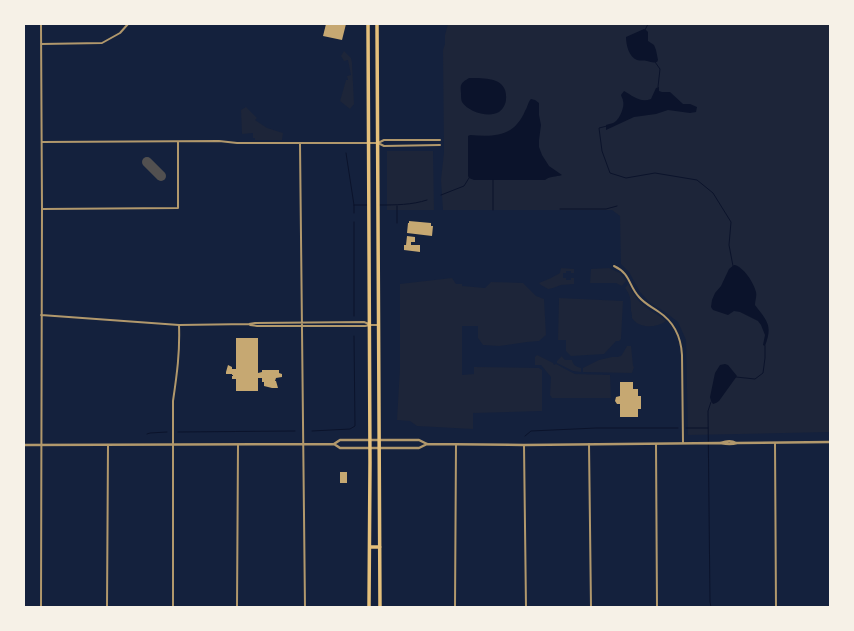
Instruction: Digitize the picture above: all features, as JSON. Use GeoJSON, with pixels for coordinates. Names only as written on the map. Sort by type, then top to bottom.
{"type":"FeatureCollection","features":[{"type":"Feature","properties":{"kind":"main road"},"geometry":{"type":"LineString","coordinates":[[368,24],[370,324],[369,607]]}},
{"type":"Feature","properties":{"kind":"main road"},"geometry":{"type":"LineString","coordinates":[[377,24],[380,607]]}},
{"type":"Feature","properties":{"kind":"main road"},"geometry":{"type":"LineString","coordinates":[[370,547],[380,547]]}},
{"type":"Feature","properties":{"kind":"street"},"geometry":{"type":"LineString","coordinates":[[40,607],[42,209],[41,24]]}},
{"type":"Feature","properties":{"kind":"street"},"geometry":{"type":"LineString","coordinates":[[41,44],[102,43],[120,33],[128,24]]}},
{"type":"Feature","properties":{"kind":"street"},"geometry":{"type":"LineString","coordinates":[[42,142],[219,141],[237,143],[300,144],[378,143],[384,140],[440,140]]}},
{"type":"Feature","properties":{"kind":"street"},"geometry":{"type":"LineString","coordinates":[[42,209],[178,208],[178,142]]}},
{"type":"Feature","properties":{"kind":"street"},"geometry":{"type":"LineString","coordinates":[[378,143],[384,146],[440,145]]}},
{"type":"Feature","properties":{"kind":"street"},"geometry":{"type":"LineString","coordinates":[[300,144],[305,607]]}},
{"type":"Feature","properties":{"kind":"street"},"geometry":{"type":"LineString","coordinates":[[614,266],[626,274],[640,298],[664,316],[678,332],[682,355],[683,443]]}},
{"type":"Feature","properties":{"kind":"street"},"geometry":{"type":"LineString","coordinates":[[41,315],[179,325],[365,322],[379,325]]}},
{"type":"Feature","properties":{"kind":"street"},"geometry":{"type":"LineString","coordinates":[[249,324],[257,326],[362,326],[370,324]]}},
{"type":"Feature","properties":{"kind":"street"},"geometry":{"type":"LineString","coordinates":[[172,607],[173,401],[179,360],[179,325]]}},
{"type":"Feature","properties":{"kind":"street"},"geometry":{"type":"LineString","coordinates":[[24,445],[334,444],[340,440],[419,440],[428,444],[524,445],[721,443],[726,441],[733,441],[737,443],[830,442]]}},
{"type":"Feature","properties":{"kind":"street"},"geometry":{"type":"LineString","coordinates":[[775,443],[776,607]]}},
{"type":"Feature","properties":{"kind":"street"},"geometry":{"type":"LineString","coordinates":[[237,607],[238,444]]}},
{"type":"Feature","properties":{"kind":"street"},"geometry":{"type":"LineString","coordinates":[[334,444],[340,448],[419,448],[428,444]]}},
{"type":"Feature","properties":{"kind":"street"},"geometry":{"type":"LineString","coordinates":[[455,607],[456,444]]}},
{"type":"Feature","properties":{"kind":"street"},"geometry":{"type":"LineString","coordinates":[[590,444],[591,607]]}},
{"type":"Feature","properties":{"kind":"street"},"geometry":{"type":"LineString","coordinates":[[656,444],[656,607]]}},
{"type":"Feature","properties":{"kind":"street"},"geometry":{"type":"LineString","coordinates":[[107,607],[108,445]]}},
{"type":"Feature","properties":{"kind":"street"},"geometry":{"type":"LineString","coordinates":[[524,445],[526,607]]}},
{"type":"Feature","properties":{"kind":"shaded area"},"geometry":{"type":"Polygon","coordinates":[[[448,24],[830,24],[830,432],[688,435],[686,340],[678,322],[649,302],[640,292],[629,272],[621,264],[620,216],[612,210],[443,210],[441,180],[444,152],[443,50],[448,24]]]}},
{"type":"Feature","properties":{"kind":"shaded area"},"geometry":{"type":"Polygon","coordinates":[[[644,29],[648,32],[648,41],[654,45],[656,50],[657,62],[637,60],[628,50],[626,37],[644,29]]]}},
{"type":"Feature","properties":{"kind":"shaded area"},"geometry":{"type":"Polygon","coordinates":[[[344,51],[351,58],[352,63],[354,104],[350,109],[340,101],[346,80],[348,80],[347,76],[351,75],[348,60],[344,61],[341,56],[344,51]]]}},
{"type":"Feature","properties":{"kind":"shaded area"},"geometry":{"type":"Polygon","coordinates":[[[469,78],[494,80],[503,86],[506,92],[506,101],[499,112],[495,114],[484,114],[469,109],[465,106],[461,100],[461,86],[469,78]]]}},
{"type":"Feature","properties":{"kind":"shaded area"},"geometry":{"type":"Polygon","coordinates":[[[659,87],[659,91],[670,92],[683,104],[690,104],[697,107],[696,112],[690,113],[668,110],[656,114],[634,117],[606,130],[606,125],[615,122],[621,114],[623,99],[621,95],[624,91],[637,98],[647,100],[651,99],[656,88],[659,87]]]}},
{"type":"Feature","properties":{"kind":"shaded area"},"geometry":{"type":"Polygon","coordinates":[[[531,99],[539,103],[541,125],[539,147],[542,155],[549,166],[562,175],[545,180],[474,180],[469,178],[468,136],[487,136],[502,134],[509,131],[520,120],[531,99]]]}},
{"type":"Feature","properties":{"kind":"shaded area"},"geometry":{"type":"Polygon","coordinates":[[[246,107],[257,118],[255,120],[267,128],[283,133],[282,140],[255,140],[255,138],[253,138],[253,133],[242,134],[241,110],[246,107]]]}},
{"type":"Feature","properties":{"kind":"shaded area"},"geometry":{"type":"Polygon","coordinates":[[[387,151],[433,151],[434,210],[387,210],[387,151]]]}},
{"type":"Feature","properties":{"kind":"shaded area"},"geometry":{"type":"Polygon","coordinates":[[[734,265],[741,268],[751,280],[755,288],[755,305],[766,319],[769,328],[765,346],[763,345],[765,335],[758,321],[740,312],[734,311],[728,315],[713,310],[711,307],[715,293],[721,286],[729,269],[734,265]]]}},
{"type":"Feature","properties":{"kind":"shaded area"},"geometry":{"type":"Polygon","coordinates":[[[561,268],[574,269],[574,273],[571,273],[571,271],[566,271],[566,273],[563,273],[563,278],[566,278],[566,280],[571,280],[571,278],[574,278],[574,284],[561,285],[548,289],[539,283],[560,273],[561,268]]]}},
{"type":"Feature","properties":{"kind":"shaded area"},"geometry":{"type":"Polygon","coordinates":[[[609,268],[620,273],[626,281],[622,286],[616,283],[590,283],[591,269],[609,268]]]}},
{"type":"Feature","properties":{"kind":"shaded area"},"geometry":{"type":"Polygon","coordinates":[[[452,278],[456,284],[462,284],[462,286],[485,288],[491,282],[523,283],[536,296],[544,299],[546,335],[539,341],[499,346],[483,345],[478,338],[478,326],[462,326],[462,375],[474,374],[474,367],[539,368],[542,370],[542,411],[473,413],[473,429],[417,426],[410,421],[397,420],[400,368],[400,284],[452,278]]]}},
{"type":"Feature","properties":{"kind":"shaded area"},"geometry":{"type":"Polygon","coordinates":[[[628,284],[634,295],[641,303],[666,321],[653,326],[643,326],[635,322],[632,318],[630,296],[625,288],[628,284]]]}},
{"type":"Feature","properties":{"kind":"shaded area"},"geometry":{"type":"Polygon","coordinates":[[[559,298],[623,301],[621,339],[616,341],[604,354],[571,356],[566,351],[566,340],[558,340],[559,298]]]}},
{"type":"Feature","properties":{"kind":"shaded area"},"geometry":{"type":"Polygon","coordinates":[[[627,346],[631,346],[634,367],[632,373],[583,372],[583,368],[599,360],[621,356],[627,346]]]}},
{"type":"Feature","properties":{"kind":"shaded area"},"geometry":{"type":"Polygon","coordinates":[[[537,355],[553,363],[554,365],[556,364],[575,374],[610,375],[611,398],[552,398],[550,395],[551,377],[541,365],[535,365],[535,357],[537,355]]]}},
{"type":"Feature","properties":{"kind":"shaded area"},"geometry":{"type":"Polygon","coordinates":[[[562,356],[567,360],[572,360],[575,366],[581,368],[581,372],[573,371],[557,363],[562,356]]]}},
{"type":"Feature","properties":{"kind":"shaded area"},"geometry":{"type":"Polygon","coordinates":[[[720,365],[728,365],[737,376],[719,401],[713,404],[710,397],[715,373],[720,365]]]}},
{"type":"Feature","properties":{"kind":"building"},"geometry":{"type":"Polygon","coordinates":[[[326,24],[346,24],[342,40],[323,36],[326,24]]]}},
{"type":"Feature","properties":{"kind":"building"},"geometry":{"type":"Polygon","coordinates":[[[409,221],[431,223],[431,226],[433,226],[432,236],[407,233],[409,221]]]}},
{"type":"Feature","properties":{"kind":"building"},"geometry":{"type":"Polygon","coordinates":[[[407,236],[415,237],[415,242],[411,242],[411,245],[420,245],[420,252],[404,250],[407,236]]]}},
{"type":"Feature","properties":{"kind":"building"},"geometry":{"type":"Polygon","coordinates":[[[236,338],[258,338],[258,373],[262,372],[262,370],[279,370],[282,377],[276,378],[275,381],[278,388],[264,386],[262,378],[258,378],[258,391],[236,391],[236,379],[232,379],[233,375],[226,374],[226,372],[228,365],[232,367],[232,369],[236,369],[236,338]]]}},
{"type":"Feature","properties":{"kind":"building"},"geometry":{"type":"Polygon","coordinates":[[[620,382],[633,382],[633,389],[638,389],[638,396],[641,396],[641,409],[638,409],[638,417],[620,417],[620,404],[617,404],[615,401],[616,397],[620,396],[620,382]]]}},
{"type":"Feature","properties":{"kind":"building"},"geometry":{"type":"Polygon","coordinates":[[[340,472],[347,472],[347,483],[340,483],[340,472]]]}},
{"type":"Feature","properties":{"kind":"waterway"},"geometry":{"type":"LineString","coordinates":[[645,30],[648,24]]}},
{"type":"Feature","properties":{"kind":"waterway"},"geometry":{"type":"LineString","coordinates":[[655,62],[660,69],[658,87]]}},
{"type":"Feature","properties":{"kind":"waterway"},"geometry":{"type":"LineString","coordinates":[[607,126],[599,128],[602,151],[610,173],[626,178],[655,173],[697,180],[713,193],[731,222],[729,245],[733,266]]}},
{"type":"Feature","properties":{"kind":"waterway"},"geometry":{"type":"LineString","coordinates":[[346,153],[354,213]]}},
{"type":"Feature","properties":{"kind":"waterway"},"geometry":{"type":"LineString","coordinates":[[441,195],[464,186],[469,178]]}},
{"type":"Feature","properties":{"kind":"waterway"},"geometry":{"type":"LineString","coordinates":[[493,180],[493,210]]}},
{"type":"Feature","properties":{"kind":"waterway"},"geometry":{"type":"LineString","coordinates":[[379,205],[409,204],[427,200]]}},
{"type":"Feature","properties":{"kind":"waterway"},"geometry":{"type":"LineString","coordinates":[[354,205],[368,205]]}},
{"type":"Feature","properties":{"kind":"waterway"},"geometry":{"type":"LineString","coordinates":[[397,206],[397,223]]}},
{"type":"Feature","properties":{"kind":"waterway"},"geometry":{"type":"LineString","coordinates":[[560,209],[606,209],[617,206]]}},
{"type":"Feature","properties":{"kind":"waterway"},"geometry":{"type":"LineString","coordinates":[[354,222],[354,316]]}},
{"type":"Feature","properties":{"kind":"waterway"},"geometry":{"type":"LineString","coordinates":[[312,431],[350,429],[355,426],[354,336]]}},
{"type":"Feature","properties":{"kind":"waterway"},"geometry":{"type":"LineString","coordinates":[[736,377],[755,379],[763,373],[765,346]]}},
{"type":"Feature","properties":{"kind":"waterway"},"geometry":{"type":"LineString","coordinates":[[711,402],[708,411],[711,607]]}},
{"type":"Feature","properties":{"kind":"waterway"},"geometry":{"type":"LineString","coordinates":[[525,436],[531,431],[596,428],[678,428]]}},
{"type":"Feature","properties":{"kind":"waterway"},"geometry":{"type":"LineString","coordinates":[[686,428],[708,428]]}},
{"type":"Feature","properties":{"kind":"waterway"},"geometry":{"type":"LineString","coordinates":[[178,432],[295,431]]}},
{"type":"Feature","properties":{"kind":"waterway"},"geometry":{"type":"LineString","coordinates":[[147,434],[167,432]]}},
{"type":"Feature","properties":{"kind":"taxiway"},"geometry":{"type":"LineString","coordinates":[[147,162],[161,176]]}}]}
